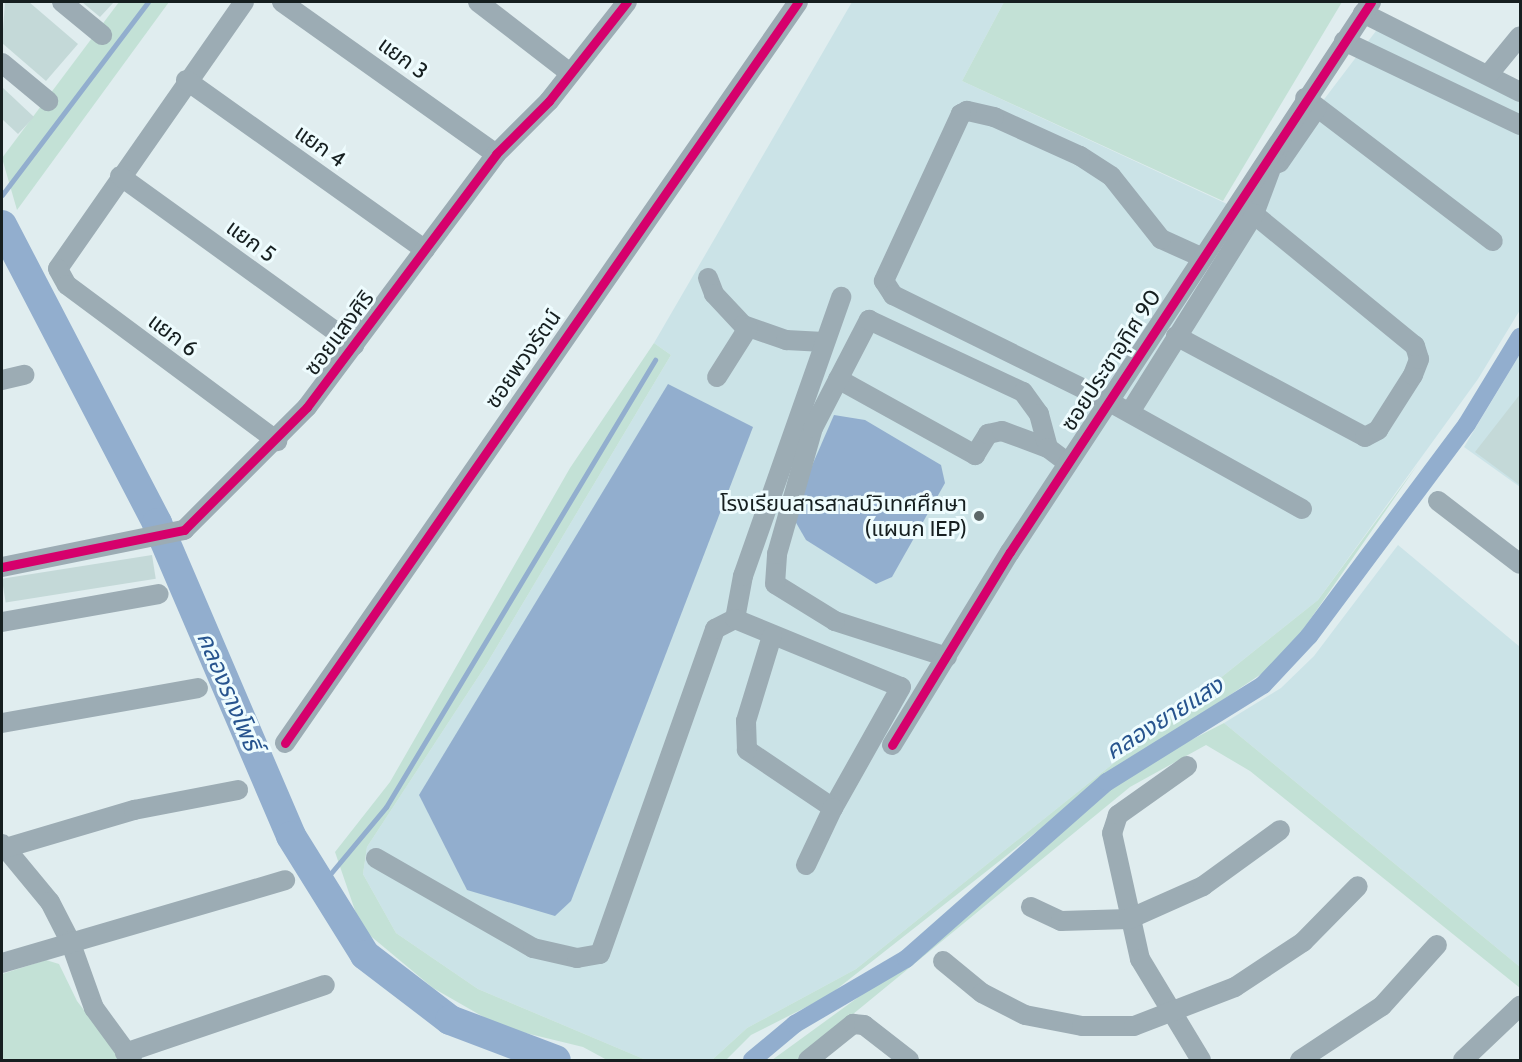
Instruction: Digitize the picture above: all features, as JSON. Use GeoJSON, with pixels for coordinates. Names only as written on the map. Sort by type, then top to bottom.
{"type":"FeatureCollection","features":[{"type":"Feature","properties":{"kind":"street"},"geometry":{"type":"LineString","coordinates":[[62,2],[102,35]]}},
{"type":"Feature","properties":{"kind":"street"},"geometry":{"type":"LineString","coordinates":[[120,176],[186,80],[244,2]]}},
{"type":"Feature","properties":{"kind":"street","name":"แยก 3"},"geometry":{"type":"LineString","coordinates":[[282,2],[496,154]]}},
{"type":"Feature","properties":{"kind":"street"},"geometry":{"type":"LineString","coordinates":[[478,2],[570,73]]}},
{"type":"Feature","properties":{"kind":"street","name":"ซอยแสงศิริ"},"geometry":{"type":"LineString","coordinates":[[2,567],[184,530],[277,441],[354,345],[496,154],[570,73],[627,2]]}},
{"type":"Feature","properties":{"kind":"street","name":"ซอยพวงรัตน์"},"geometry":{"type":"LineString","coordinates":[[285,743],[798,2]]}},
{"type":"Feature","properties":{"kind":"street"},"geometry":{"type":"LineString","coordinates":[[1367,5],[1521,92]]}},
{"type":"Feature","properties":{"kind":"street","name":"ซอยประชาอุทิศ 90"},"geometry":{"type":"LineString","coordinates":[[892,745],[1068,463],[1284,129],[1311,103],[1344,41],[1367,5]]}},
{"type":"Feature","properties":{"kind":"street"},"geometry":{"type":"LineString","coordinates":[[1488,75],[1520,36]]}},
{"type":"Feature","properties":{"kind":"street"},"geometry":{"type":"LineString","coordinates":[[1344,41],[1521,125]]}},
{"type":"Feature","properties":{"kind":"street"},"geometry":{"type":"LineString","coordinates":[[2,63],[48,101]]}},
{"type":"Feature","properties":{"kind":"street","name":"แยก 4"},"geometry":{"type":"LineString","coordinates":[[186,80],[425,250]]}},
{"type":"Feature","properties":{"kind":"street"},"geometry":{"type":"LineString","coordinates":[[1130,412],[1254,214],[1274,170],[1311,103],[1493,241]]}},
{"type":"Feature","properties":{"kind":"street"},"geometry":{"type":"LineString","coordinates":[[1201,257],[1161,239],[1111,176],[1080,156],[994,117],[975,111],[961,114],[887,270],[886,288],[1130,412],[1302,509]]}},
{"type":"Feature","properties":{"kind":"street"},"geometry":{"type":"LineString","coordinates":[[1274,170],[1284,129]]}},
{"type":"Feature","properties":{"kind":"street","name":"แยก 6"},"geometry":{"type":"LineString","coordinates":[[120,176],[63,257],[58,269],[67,285],[277,441]]}},
{"type":"Feature","properties":{"kind":"street","name":"แยก 5"},"geometry":{"type":"LineString","coordinates":[[120,176],[354,345]]}},
{"type":"Feature","properties":{"kind":"street"},"geometry":{"type":"LineString","coordinates":[[1176,336],[1365,438],[1378,430],[1413,375],[1419,359],[1415,346],[1254,214]]}},
{"type":"Feature","properties":{"kind":"street"},"geometry":{"type":"LineString","coordinates":[[708,278],[714,294],[748,328],[786,340],[824,342]]}},
{"type":"Feature","properties":{"kind":"street"},"geometry":{"type":"LineString","coordinates":[[735,619],[743,576],[841,297]]}},
{"type":"Feature","properties":{"kind":"street"},"geometry":{"type":"LineString","coordinates":[[947,657],[835,621],[775,584],[777,554],[813,428],[869,320],[1023,392],[1039,414],[1048,448]]}},
{"type":"Feature","properties":{"kind":"street"},"geometry":{"type":"LineString","coordinates":[[717,377],[748,328]]}},
{"type":"Feature","properties":{"kind":"street"},"geometry":{"type":"LineString","coordinates":[[2,380],[24,375]]}},
{"type":"Feature","properties":{"kind":"street"},"geometry":{"type":"LineString","coordinates":[[838,379],[975,455],[988,434],[1002,431],[1048,448],[1068,463]]}},
{"type":"Feature","properties":{"kind":"street"},"geometry":{"type":"LineString","coordinates":[[1438,501],[1521,564]]}},
{"type":"Feature","properties":{"kind":"street"},"geometry":{"type":"LineString","coordinates":[[2,622],[159,594]]}},
{"type":"Feature","properties":{"kind":"street"},"geometry":{"type":"LineString","coordinates":[[735,619],[771,636],[924,697]]}},
{"type":"Feature","properties":{"kind":"street"},"geometry":{"type":"LineString","coordinates":[[376,858],[533,948],[577,958],[600,954],[715,629],[735,619]]}},
{"type":"Feature","properties":{"kind":"street"},"geometry":{"type":"LineString","coordinates":[[771,636],[746,721],[747,750],[833,808]]}},
{"type":"Feature","properties":{"kind":"street"},"geometry":{"type":"LineString","coordinates":[[806,865],[833,808],[901,687]]}},
{"type":"Feature","properties":{"kind":"street"},"geometry":{"type":"LineString","coordinates":[[2,723],[198,688]]}},
{"type":"Feature","properties":{"kind":"street"},"geometry":{"type":"LineString","coordinates":[[1187,766],[1112,823],[1129,919],[1140,958],[1172,1015],[1202,1060]]}},
{"type":"Feature","properties":{"kind":"street"},"geometry":{"type":"LineString","coordinates":[[238,790],[114,815],[3,847],[50,902],[70,941],[94,1008],[129,1057],[325,985]]}},
{"type":"Feature","properties":{"kind":"street"},"geometry":{"type":"LineString","coordinates":[[1031,907],[1062,921],[1129,919],[1203,886],[1280,830]]}},
{"type":"Feature","properties":{"kind":"street"},"geometry":{"type":"LineString","coordinates":[[2,963],[70,941],[285,880]]}},
{"type":"Feature","properties":{"kind":"street"},"geometry":{"type":"LineString","coordinates":[[943,961],[982,993],[1025,1015],[1108,1027],[1172,1015],[1235,987],[1303,942],[1358,886]]}},
{"type":"Feature","properties":{"kind":"street"},"geometry":{"type":"LineString","coordinates":[[1300,1060],[1382,1006],[1437,945]]}},
{"type":"Feature","properties":{"kind":"street"},"geometry":{"type":"LineString","coordinates":[[1463,1060],[1521,1006]]}},
{"type":"Feature","properties":{"kind":"street"},"geometry":{"type":"LineString","coordinates":[[808,1060],[854,1024],[864,1025],[909,1060]]}},
{"type":"Feature","properties":{"kind":"shaded area","name":"โรงเรียนสารสาสน์วิเทศศึกษา (แผนก IEP)"},"geometry":{"type":"Polygon","coordinates":[[[852,2],[1004,2],[962,81],[1240,210],[1379,27],[1520,95],[1520,310],[1478,379],[1318,600],[856,969],[747,1028],[712,1060],[646,1060],[478,989],[396,933],[363,874],[367,847],[486,665],[671,355],[654,343],[852,2]]]}},
{"type":"Feature","properties":{"kind":"shaded area"},"geometry":{"type":"Polygon","coordinates":[[[1520,354],[1520,487],[1464,447],[1520,354]]]}},
{"type":"Feature","properties":{"kind":"shaded area"},"geometry":{"type":"Polygon","coordinates":[[[1398,545],[1520,647],[1520,967],[1224,723],[1281,688],[1314,656],[1398,545]]]}},
{"type":"Feature","properties":{"kind":"green space"},"geometry":{"type":"Polygon","coordinates":[[[119,2],[169,2],[17,210],[2,158],[119,2]]]}},
{"type":"Feature","properties":{"kind":"green space"},"geometry":{"type":"Polygon","coordinates":[[[1004,2],[1342,2],[1223,201],[962,81],[1004,2]]]}},
{"type":"Feature","properties":{"kind":"green space"},"geometry":{"type":"Polygon","coordinates":[[[654,343],[671,355],[486,665],[367,847],[363,874],[396,933],[478,989],[646,1060],[607,1060],[583,1047],[501,1027],[433,988],[361,928],[335,852],[390,782],[570,468],[654,343]]]}},
{"type":"Feature","properties":{"kind":"green space"},"geometry":{"type":"Polygon","coordinates":[[[1418,464],[1282,660],[1096,785],[828,996],[751,1035],[726,1060],[712,1060],[747,1028],[856,969],[1318,600],[1418,464]]]}},
{"type":"Feature","properties":{"kind":"green space"},"geometry":{"type":"Polygon","coordinates":[[[1224,723],[1520,967],[1520,988],[1250,771],[1206,745],[1130,787],[797,1060],[772,1060],[886,977],[1121,776],[1224,723]]]}},
{"type":"Feature","properties":{"kind":"green space"},"geometry":{"type":"Polygon","coordinates":[[[46,960],[59,964],[77,1001],[122,1060],[2,1060],[2,974],[46,960]]]}},
{"type":"Feature","properties":{"kind":"water"},"geometry":{"type":"Polygon","coordinates":[[[668,384],[753,427],[571,901],[555,916],[467,890],[419,795],[668,384]]]}},
{"type":"Feature","properties":{"kind":"water"},"geometry":{"type":"Polygon","coordinates":[[[834,415],[865,420],[941,465],[945,483],[892,577],[876,584],[806,540],[791,514],[834,415]]]}},
{"type":"Feature","properties":{"kind":"building"},"geometry":{"type":"Polygon","coordinates":[[[5,2],[29,2],[78,44],[46,81],[2,43],[5,2]]]}},
{"type":"Feature","properties":{"kind":"building"},"geometry":{"type":"Polygon","coordinates":[[[82,2],[114,2],[100,17],[82,2]]]}},
{"type":"Feature","properties":{"kind":"building"},"geometry":{"type":"Polygon","coordinates":[[[2,87],[34,117],[18,134],[2,119],[2,87]]]}},
{"type":"Feature","properties":{"kind":"building"},"geometry":{"type":"Polygon","coordinates":[[[1521,393],[1521,486],[1475,452],[1521,393]]]}},
{"type":"Feature","properties":{"kind":"building"},"geometry":{"type":"Polygon","coordinates":[[[152,555],[156,579],[6,602],[2,579],[152,555]]]}},
{"type":"Feature","properties":{"kind":"waterway"},"geometry":{"type":"LineString","coordinates":[[2,195],[148,2]]}},
{"type":"Feature","properties":{"kind":"waterway","name":"คลองรางโพธิ์"},"geometry":{"type":"LineString","coordinates":[[2,225],[157,523],[291,836],[365,955],[450,1020],[556,1060]]}},
{"type":"Feature","properties":{"kind":"waterway","name":"คลองยายแสง"},"geometry":{"type":"LineString","coordinates":[[752,1060],[795,1024],[906,959],[1107,782],[1263,685],[1309,636],[1467,424],[1520,337]]}},
{"type":"Feature","properties":{"kind":"waterway"},"geometry":{"type":"LineString","coordinates":[[321,885],[386,807],[655,360]]}},
{"type":"Feature","properties":{"kind":"cycle path"},"geometry":{"type":"LineString","coordinates":[[2,567],[184,530],[307,407],[496,154],[549,101],[627,2]]}},
{"type":"Feature","properties":{"kind":"cycle path"},"geometry":{"type":"LineString","coordinates":[[285,743],[798,2]]}},
{"type":"Feature","properties":{"kind":"cycle path"},"geometry":{"type":"LineString","coordinates":[[892,745],[1010,552],[1371,2]]}},
{"type":"Feature","properties":{"kind":"place","name":"โรงเรียนสารสาสน์วิเทศศึกษา (แผนก IEP)"},"geometry":{"type":"Point","coordinates":[979,516]}}]}
